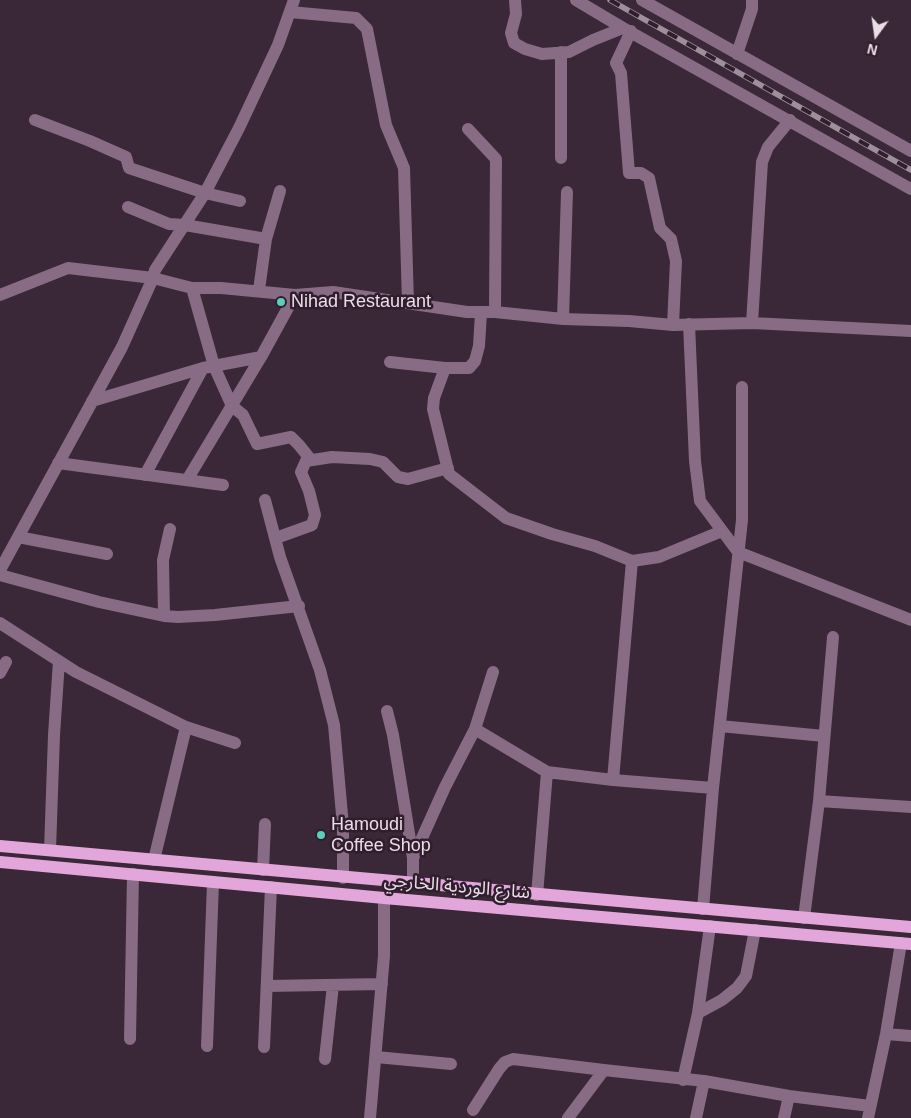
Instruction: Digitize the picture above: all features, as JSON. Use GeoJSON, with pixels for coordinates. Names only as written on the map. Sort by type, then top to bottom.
{"type":"FeatureCollection","features":[{"type":"Feature","properties":{"kind":"main road","name":"شارع الوردية الخارجي"},"geometry":{"type":"LineString","coordinates":[[0,846],[911,927]]}},
{"type":"Feature","properties":{"kind":"main road","name":"شارع الوردية الخارجي"},"geometry":{"type":"LineString","coordinates":[[0,862],[384,898],[906,943]]}},
{"type":"Feature","properties":{"kind":"main road"},"geometry":{"type":"LineString","coordinates":[[601,917],[606,913],[607,909],[606,904],[602,900]]}},
{"type":"Feature","properties":{"kind":"main road"},"geometry":{"type":"LineString","coordinates":[[668,923],[665,912],[672,907]]}},
{"type":"Feature","properties":{"kind":"street"},"geometry":{"type":"LineString","coordinates":[[515,0],[516,14],[511,33],[514,43],[525,49],[542,54],[569,52],[593,40],[627,30]]}},
{"type":"Feature","properties":{"kind":"street"},"geometry":{"type":"LineString","coordinates":[[576,0],[911,189]]}},
{"type":"Feature","properties":{"kind":"street"},"geometry":{"type":"LineString","coordinates":[[642,0],[911,151]]}},
{"type":"Feature","properties":{"kind":"street"},"geometry":{"type":"LineString","coordinates":[[737,54],[752,9],[752,0]]}},
{"type":"Feature","properties":{"kind":"street"},"geometry":{"type":"LineString","coordinates":[[0,570],[122,347],[155,270],[205,193],[243,120],[278,45],[292,6],[356,18],[367,29],[386,125],[404,168],[408,303]]}},
{"type":"Feature","properties":{"kind":"street"},"geometry":{"type":"LineString","coordinates":[[627,30],[616,63],[621,73],[629,173],[641,173],[649,178],[660,228],[671,239],[676,261],[673,325]]}},
{"type":"Feature","properties":{"kind":"street"},"geometry":{"type":"LineString","coordinates":[[561,52],[561,158]]}},
{"type":"Feature","properties":{"kind":"street"},"geometry":{"type":"LineString","coordinates":[[35,120],[126,157],[130,168],[205,193],[240,202]]}},
{"type":"Feature","properties":{"kind":"street"},"geometry":{"type":"LineString","coordinates":[[752,323],[762,162],[768,147],[790,120]]}},
{"type":"Feature","properties":{"kind":"street"},"geometry":{"type":"LineString","coordinates":[[468,129],[496,159],[495,312]]}},
{"type":"Feature","properties":{"kind":"street"},"geometry":{"type":"LineString","coordinates":[[258,290],[266,239],[280,191]]}},
{"type":"Feature","properties":{"kind":"street"},"geometry":{"type":"LineString","coordinates":[[563,319],[567,192]]}},
{"type":"Feature","properties":{"kind":"street"},"geometry":{"type":"LineString","coordinates":[[128,207],[169,224],[266,239]]}},
{"type":"Feature","properties":{"kind":"street"},"geometry":{"type":"LineString","coordinates":[[0,294],[68,268],[153,278],[192,288],[258,290],[295,295],[333,292],[374,297],[430,308],[481,313],[495,312],[563,319],[629,321],[673,325],[752,323],[911,331]]}},
{"type":"Feature","properties":{"kind":"street"},"geometry":{"type":"LineString","coordinates":[[192,288],[208,367],[232,406],[243,415],[257,444],[291,437],[311,460]]}},
{"type":"Feature","properties":{"kind":"street"},"geometry":{"type":"LineString","coordinates":[[186,480],[261,357],[295,295]]}},
{"type":"Feature","properties":{"kind":"street"},"geometry":{"type":"LineString","coordinates":[[390,362],[445,368],[469,368],[475,360],[479,346],[481,313]]}},
{"type":"Feature","properties":{"kind":"street"},"geometry":{"type":"LineString","coordinates":[[688,324],[695,461],[700,501],[722,531],[738,552],[911,620]]}},
{"type":"Feature","properties":{"kind":"street"},"geometry":{"type":"LineString","coordinates":[[92,401],[208,367],[261,357]]}},
{"type":"Feature","properties":{"kind":"street"},"geometry":{"type":"LineString","coordinates":[[145,475],[208,367]]}},
{"type":"Feature","properties":{"kind":"street"},"geometry":{"type":"LineString","coordinates":[[445,368],[434,398],[433,409],[449,474],[506,518],[595,546],[632,561],[659,557],[722,531]]}},
{"type":"Feature","properties":{"kind":"street"},"geometry":{"type":"LineString","coordinates":[[703,910],[713,788],[742,520],[742,387]]}},
{"type":"Feature","properties":{"kind":"street"},"geometry":{"type":"LineString","coordinates":[[276,538],[312,525],[315,514],[309,491],[301,472],[306,461],[332,456],[370,459],[383,462],[398,477],[408,479],[448,468]]}},
{"type":"Feature","properties":{"kind":"street"},"geometry":{"type":"LineString","coordinates":[[58,463],[223,485]]}},
{"type":"Feature","properties":{"kind":"street"},"geometry":{"type":"LineString","coordinates":[[265,500],[280,557],[299,606],[320,670],[334,726],[343,826],[343,878]]}},
{"type":"Feature","properties":{"kind":"street"},"geometry":{"type":"LineString","coordinates":[[164,616],[163,560],[170,529]]}},
{"type":"Feature","properties":{"kind":"street"},"geometry":{"type":"LineString","coordinates":[[18,537],[107,554]]}},
{"type":"Feature","properties":{"kind":"street"},"geometry":{"type":"LineString","coordinates":[[613,780],[632,561]]}},
{"type":"Feature","properties":{"kind":"street"},"geometry":{"type":"LineString","coordinates":[[0,575],[99,602],[164,616],[215,615],[299,606]]}},
{"type":"Feature","properties":{"kind":"street"},"geometry":{"type":"LineString","coordinates":[[0,623],[76,672],[186,727],[235,743]]}},
{"type":"Feature","properties":{"kind":"street"},"geometry":{"type":"LineString","coordinates":[[804,918],[819,801],[833,637]]}},
{"type":"Feature","properties":{"kind":"street"},"geometry":{"type":"LineString","coordinates":[[50,850],[59,661]]}},
{"type":"Feature","properties":{"kind":"street"},"geometry":{"type":"LineString","coordinates":[[413,858],[445,787],[475,729],[493,672]]}},
{"type":"Feature","properties":{"kind":"street"},"geometry":{"type":"LineString","coordinates":[[387,711],[393,735],[413,858],[413,884]]}},
{"type":"Feature","properties":{"kind":"street"},"geometry":{"type":"LineString","coordinates":[[720,726],[824,736]]}},
{"type":"Feature","properties":{"kind":"street"},"geometry":{"type":"LineString","coordinates":[[154,860],[186,727]]}},
{"type":"Feature","properties":{"kind":"street"},"geometry":{"type":"LineString","coordinates":[[475,729],[547,772],[613,780],[713,788]]}},
{"type":"Feature","properties":{"kind":"street"},"geometry":{"type":"LineString","coordinates":[[537,895],[547,772]]}},
{"type":"Feature","properties":{"kind":"street"},"geometry":{"type":"LineString","coordinates":[[819,801],[911,807]]}},
{"type":"Feature","properties":{"kind":"street"},"geometry":{"type":"LineString","coordinates":[[263,870],[265,824]]}},
{"type":"Feature","properties":{"kind":"street"},"geometry":{"type":"LineString","coordinates":[[130,1039],[133,874]]}},
{"type":"Feature","properties":{"kind":"street"},"geometry":{"type":"LineString","coordinates":[[207,1046],[213,882]]}},
{"type":"Feature","properties":{"kind":"street"},"geometry":{"type":"LineString","coordinates":[[264,1047],[271,887]]}},
{"type":"Feature","properties":{"kind":"street"},"geometry":{"type":"LineString","coordinates":[[370,1118],[385,940],[384,898]]}},
{"type":"Feature","properties":{"kind":"street"},"geometry":{"type":"LineString","coordinates":[[683,1080],[698,1013],[710,926]]}},
{"type":"Feature","properties":{"kind":"street"},"geometry":{"type":"LineString","coordinates":[[698,1013],[722,1000],[737,988],[746,976],[755,930]]}},
{"type":"Feature","properties":{"kind":"street"},"geometry":{"type":"LineString","coordinates":[[473,1110],[499,1069],[505,1062],[513,1058],[683,1080],[704,1081],[869,1112],[906,943]]}},
{"type":"Feature","properties":{"kind":"street"},"geometry":{"type":"LineString","coordinates":[[267,986],[382,984]]}},
{"type":"Feature","properties":{"kind":"street"},"geometry":{"type":"LineString","coordinates":[[325,1059],[333,985]]}},
{"type":"Feature","properties":{"kind":"street"},"geometry":{"type":"LineString","coordinates":[[886,1034],[911,1036]]}},
{"type":"Feature","properties":{"kind":"street"},"geometry":{"type":"LineString","coordinates":[[376,1057],[451,1064]]}},
{"type":"Feature","properties":{"kind":"street"},"geometry":{"type":"LineString","coordinates":[[568,1118],[604,1070]]}},
{"type":"Feature","properties":{"kind":"street"},"geometry":{"type":"LineString","coordinates":[[696,1118],[704,1081]]}},
{"type":"Feature","properties":{"kind":"street"},"geometry":{"type":"LineString","coordinates":[[784,1118],[789,1096]]}},
{"type":"Feature","properties":{"kind":"railway"},"geometry":{"type":"LineString","coordinates":[[610,0],[911,170]]}},
{"type":"Feature","properties":{"kind":"place","name":"Nihad Restaurant"},"geometry":{"type":"Point","coordinates":[281,302]}},
{"type":"Feature","properties":{"kind":"place","name":"Hamoudi Coffee Shop"},"geometry":{"type":"Point","coordinates":[321,835]}}]}
